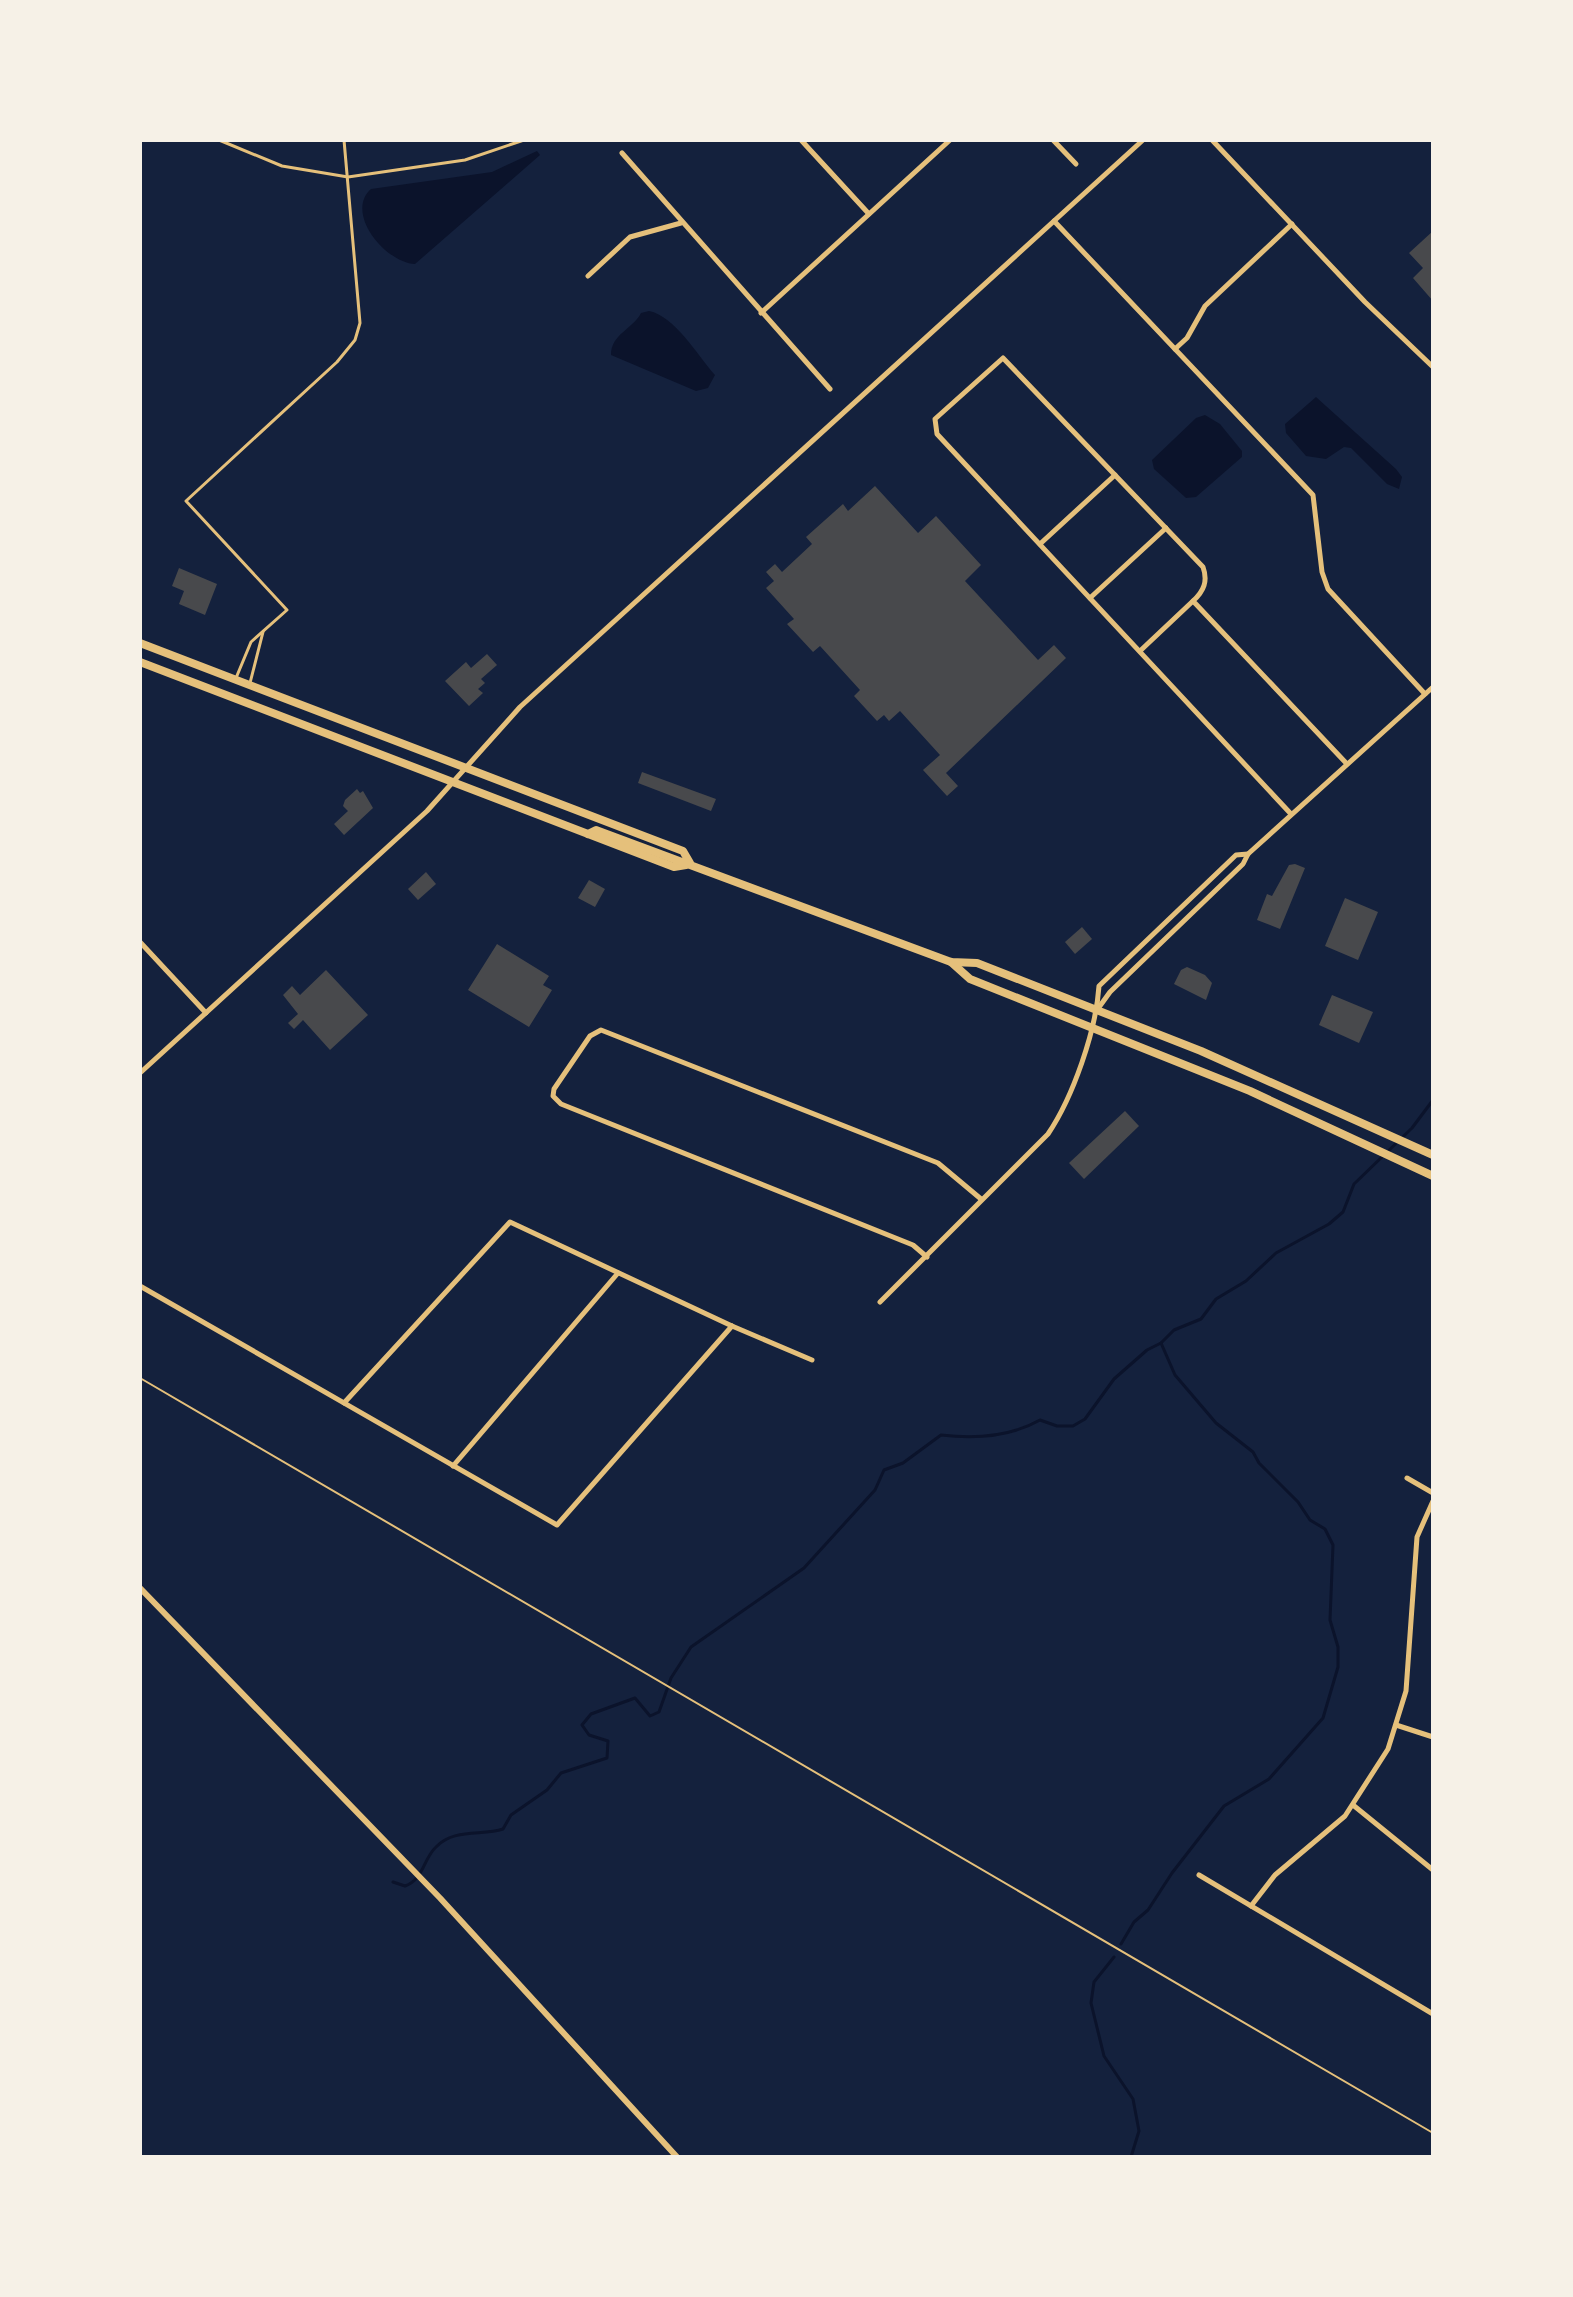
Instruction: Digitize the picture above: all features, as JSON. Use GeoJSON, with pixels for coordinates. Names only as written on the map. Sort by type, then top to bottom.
{"type":"FeatureCollection","features":[{"type":"Feature","properties":{"kind":"main road"},"geometry":{"type":"LineString","coordinates":[[140,643],[683,851],[690,864]]}},
{"type":"Feature","properties":{"kind":"main road"},"geometry":{"type":"LineString","coordinates":[[140,662],[588,834],[596,830],[951,962],[977,963],[1378,1129],[1433,1155]]}},
{"type":"Feature","properties":{"kind":"main road"},"geometry":{"type":"LineString","coordinates":[[951,962],[970,979],[1250,1091],[1433,1176]]}},
{"type":"Feature","properties":{"kind":"street"},"geometry":{"type":"LineString","coordinates":[[801,140],[869,214]]}},
{"type":"Feature","properties":{"kind":"street"},"geometry":{"type":"LineString","coordinates":[[761,313],[950,140]]}},
{"type":"Feature","properties":{"kind":"street"},"geometry":{"type":"LineString","coordinates":[[1053,140],[1076,164]]}},
{"type":"Feature","properties":{"kind":"street"},"geometry":{"type":"LineString","coordinates":[[140,1073],[427,811],[464,766],[520,707],[1143,140]]}},
{"type":"Feature","properties":{"kind":"street"},"geometry":{"type":"LineString","coordinates":[[1212,140],[1433,367]]}},
{"type":"Feature","properties":{"kind":"street"},"geometry":{"type":"LineString","coordinates":[[622,153],[830,389]]}},
{"type":"Feature","properties":{"kind":"street"},"geometry":{"type":"LineString","coordinates":[[1054,221],[1313,495],[1322,572],[1328,589],[1425,694]]}},
{"type":"Feature","properties":{"kind":"street"},"geometry":{"type":"LineString","coordinates":[[588,276],[630,237],[681,223]]}},
{"type":"Feature","properties":{"kind":"street"},"geometry":{"type":"LineString","coordinates":[[1175,349],[1187,338],[1205,306],[1292,224]]}},
{"type":"Feature","properties":{"kind":"street"},"geometry":{"type":"LineString","coordinates":[[1140,651],[1201,594],[1207,576],[1203,567],[1003,358],[935,419],[937,434],[1291,814]]}},
{"type":"Feature","properties":{"kind":"street"},"geometry":{"type":"LineString","coordinates":[[1040,544],[1115,475]]}},
{"type":"Feature","properties":{"kind":"street"},"geometry":{"type":"LineString","coordinates":[[1090,598],[1166,528]]}},
{"type":"Feature","properties":{"kind":"street"},"geometry":{"type":"LineString","coordinates":[[1193,601],[1347,764]]}},
{"type":"Feature","properties":{"kind":"street"},"geometry":{"type":"LineString","coordinates":[[1096,1013],[1110,992],[1243,864],[1248,854],[1433,687]]}},
{"type":"Feature","properties":{"kind":"street"},"geometry":{"type":"LineString","coordinates":[[880,1302],[1029,1155],[1054,1125],[1066,1102],[1096,1013],[1099,986],[1236,855],[1248,854]]}},
{"type":"Feature","properties":{"kind":"street"},"geometry":{"type":"LineString","coordinates":[[140,942],[206,1013]]}},
{"type":"Feature","properties":{"kind":"street"},"geometry":{"type":"LineString","coordinates":[[927,1257],[913,1245],[556,1100],[554,1089],[590,1036],[601,1030],[938,1163],[981,1199]]}},
{"type":"Feature","properties":{"kind":"street"},"geometry":{"type":"LineString","coordinates":[[344,1403],[510,1222],[812,1360]]}},
{"type":"Feature","properties":{"kind":"street"},"geometry":{"type":"LineString","coordinates":[[453,1466],[618,1273]]}},
{"type":"Feature","properties":{"kind":"street"},"geometry":{"type":"LineString","coordinates":[[140,1286],[557,1525],[732,1326]]}},
{"type":"Feature","properties":{"kind":"street"},"geometry":{"type":"LineString","coordinates":[[1407,1478],[1433,1493]]}},
{"type":"Feature","properties":{"kind":"street"},"geometry":{"type":"LineString","coordinates":[[1251,1906],[1275,1875],[1325,1835],[1353,1805],[1379,1767],[1396,1725],[1408,1672],[1417,1537],[1433,1501]]}},
{"type":"Feature","properties":{"kind":"street"},"geometry":{"type":"LineString","coordinates":[[140,1588],[440,1898],[677,2157]]}},
{"type":"Feature","properties":{"kind":"street"},"geometry":{"type":"LineString","coordinates":[[1396,1725],[1433,1737]]}},
{"type":"Feature","properties":{"kind":"street"},"geometry":{"type":"LineString","coordinates":[[1353,1805],[1433,1870]]}},
{"type":"Feature","properties":{"kind":"street"},"geometry":{"type":"LineString","coordinates":[[1199,1875],[1433,2014]]}},
{"type":"Feature","properties":{"kind":"lane"},"geometry":{"type":"LineString","coordinates":[[219,140],[282,166],[348,177],[465,160],[524,140]]}},
{"type":"Feature","properties":{"kind":"lane"},"geometry":{"type":"LineString","coordinates":[[235,679],[251,642],[287,610],[186,501],[337,362],[355,340],[360,323],[344,140]]}},
{"type":"Feature","properties":{"kind":"lane"},"geometry":{"type":"LineString","coordinates":[[250,685],[263,632]]}},
{"type":"Feature","properties":{"kind":"path"},"geometry":{"type":"LineString","coordinates":[[140,1378],[1433,2133]]}},
{"type":"Feature","properties":{"kind":"water"},"geometry":{"type":"Polygon","coordinates":[[[537,151],[540,155],[415,264],[392,255],[381,246],[365,223],[362,211],[364,199],[371,189],[492,172],[537,151]]]}},
{"type":"Feature","properties":{"kind":"water"},"geometry":{"type":"Polygon","coordinates":[[[649,311],[659,314],[677,328],[715,375],[708,388],[696,391],[611,355],[618,337],[641,313],[649,311]]]}},
{"type":"Feature","properties":{"kind":"water"},"geometry":{"type":"Polygon","coordinates":[[[1316,397],[1396,469],[1402,477],[1399,489],[1387,484],[1351,448],[1344,447],[1326,459],[1306,456],[1286,433],[1285,424],[1316,397]]]}},
{"type":"Feature","properties":{"kind":"water"},"geometry":{"type":"Polygon","coordinates":[[[1205,415],[1220,424],[1242,451],[1242,457],[1196,497],[1186,498],[1154,469],[1152,460],[1196,418],[1205,415]]]}},
{"type":"Feature","properties":{"kind":"building"},"geometry":{"type":"Polygon","coordinates":[[[1433,231],[1433,301],[1413,278],[1423,268],[1409,253],[1433,231]]]}},
{"type":"Feature","properties":{"kind":"building"},"geometry":{"type":"Polygon","coordinates":[[[875,486],[918,533],[936,516],[981,565],[965,581],[1038,660],[1054,645],[1066,658],[946,773],[958,786],[947,796],[923,770],[940,755],[900,711],[889,721],[884,715],[877,721],[854,696],[860,690],[820,646],[813,652],[787,624],[794,619],[766,588],[774,581],[766,572],[775,564],[782,572],[812,544],[806,537],[843,504],[848,511],[875,486]]]}},
{"type":"Feature","properties":{"kind":"building"},"geometry":{"type":"Polygon","coordinates":[[[179,568],[217,584],[205,615],[179,604],[184,591],[172,586],[179,568]]]}},
{"type":"Feature","properties":{"kind":"building"},"geometry":{"type":"Polygon","coordinates":[[[487,654],[497,665],[481,679],[485,683],[478,689],[483,693],[469,706],[445,681],[466,662],[471,668],[487,654]]]}},
{"type":"Feature","properties":{"kind":"building"},"geometry":{"type":"Polygon","coordinates":[[[642,772],[716,799],[711,811],[638,783],[642,772]]]}},
{"type":"Feature","properties":{"kind":"building"},"geometry":{"type":"Polygon","coordinates":[[[357,789],[360,793],[363,791],[373,808],[344,835],[334,824],[348,811],[343,806],[345,800],[357,789]]]}},
{"type":"Feature","properties":{"kind":"building"},"geometry":{"type":"Polygon","coordinates":[[[1289,865],[1305,868],[1280,929],[1257,920],[1267,894],[1272,896],[1289,865]]]}},
{"type":"Feature","properties":{"kind":"building"},"geometry":{"type":"Polygon","coordinates":[[[426,872],[436,884],[418,900],[408,889],[426,872]]]}},
{"type":"Feature","properties":{"kind":"building"},"geometry":{"type":"Polygon","coordinates":[[[589,880],[605,889],[595,907],[578,898],[589,880]]]}},
{"type":"Feature","properties":{"kind":"building"},"geometry":{"type":"Polygon","coordinates":[[[1345,898],[1378,912],[1358,960],[1325,946],[1345,898]]]}},
{"type":"Feature","properties":{"kind":"building"},"geometry":{"type":"Polygon","coordinates":[[[1082,927],[1092,939],[1075,954],[1065,942],[1082,927]]]}},
{"type":"Feature","properties":{"kind":"building"},"geometry":{"type":"Polygon","coordinates":[[[497,944],[549,976],[543,985],[552,990],[529,1027],[468,990],[497,944]]]}},
{"type":"Feature","properties":{"kind":"building"},"geometry":{"type":"Polygon","coordinates":[[[1187,967],[1205,975],[1212,983],[1206,1000],[1174,984],[1181,970],[1187,967]]]}},
{"type":"Feature","properties":{"kind":"building"},"geometry":{"type":"Polygon","coordinates":[[[326,970],[368,1015],[330,1050],[303,1020],[294,1029],[288,1023],[298,1014],[283,995],[292,986],[300,995],[326,970]]]}},
{"type":"Feature","properties":{"kind":"building"},"geometry":{"type":"Polygon","coordinates":[[[1332,995],[1373,1012],[1359,1043],[1319,1025],[1332,995]]]}},
{"type":"Feature","properties":{"kind":"building"},"geometry":{"type":"Polygon","coordinates":[[[1125,1111],[1139,1126],[1084,1179],[1069,1163],[1125,1111]]]}},
{"type":"Feature","properties":{"kind":"waterway"},"geometry":{"type":"LineString","coordinates":[[393,1882],[405,1886],[416,1879],[432,1852],[443,1841],[460,1835],[503,1829],[511,1815],[547,1790],[561,1773],[607,1758],[608,1741],[589,1735],[582,1725],[591,1714],[635,1698],[650,1716],[659,1712],[671,1678],[691,1647],[804,1568],[875,1490],[884,1470],[903,1463],[941,1435],[992,1435],[1017,1430],[1040,1420],[1057,1426],[1073,1426],[1085,1419],[1114,1379],[1147,1350],[1161,1343],[1174,1330],[1201,1319],[1216,1299],[1246,1281],[1276,1253],[1329,1224],[1343,1212],[1354,1184],[1412,1128],[1433,1100]]}},
{"type":"Feature","properties":{"kind":"waterway"},"geometry":{"type":"LineString","coordinates":[[1121,1944],[1134,1922],[1148,1910],[1172,1873],[1224,1806],[1269,1779],[1323,1718],[1338,1667],[1338,1647],[1330,1620],[1333,1545],[1325,1529],[1310,1520],[1298,1502],[1259,1463],[1253,1452],[1216,1423],[1175,1375],[1161,1343]]}},
{"type":"Feature","properties":{"kind":"waterway"},"geometry":{"type":"LineString","coordinates":[[1114,1957],[1094,1982],[1091,2003],[1104,2056],[1133,2099],[1139,2131],[1131,2157]]}}]}
